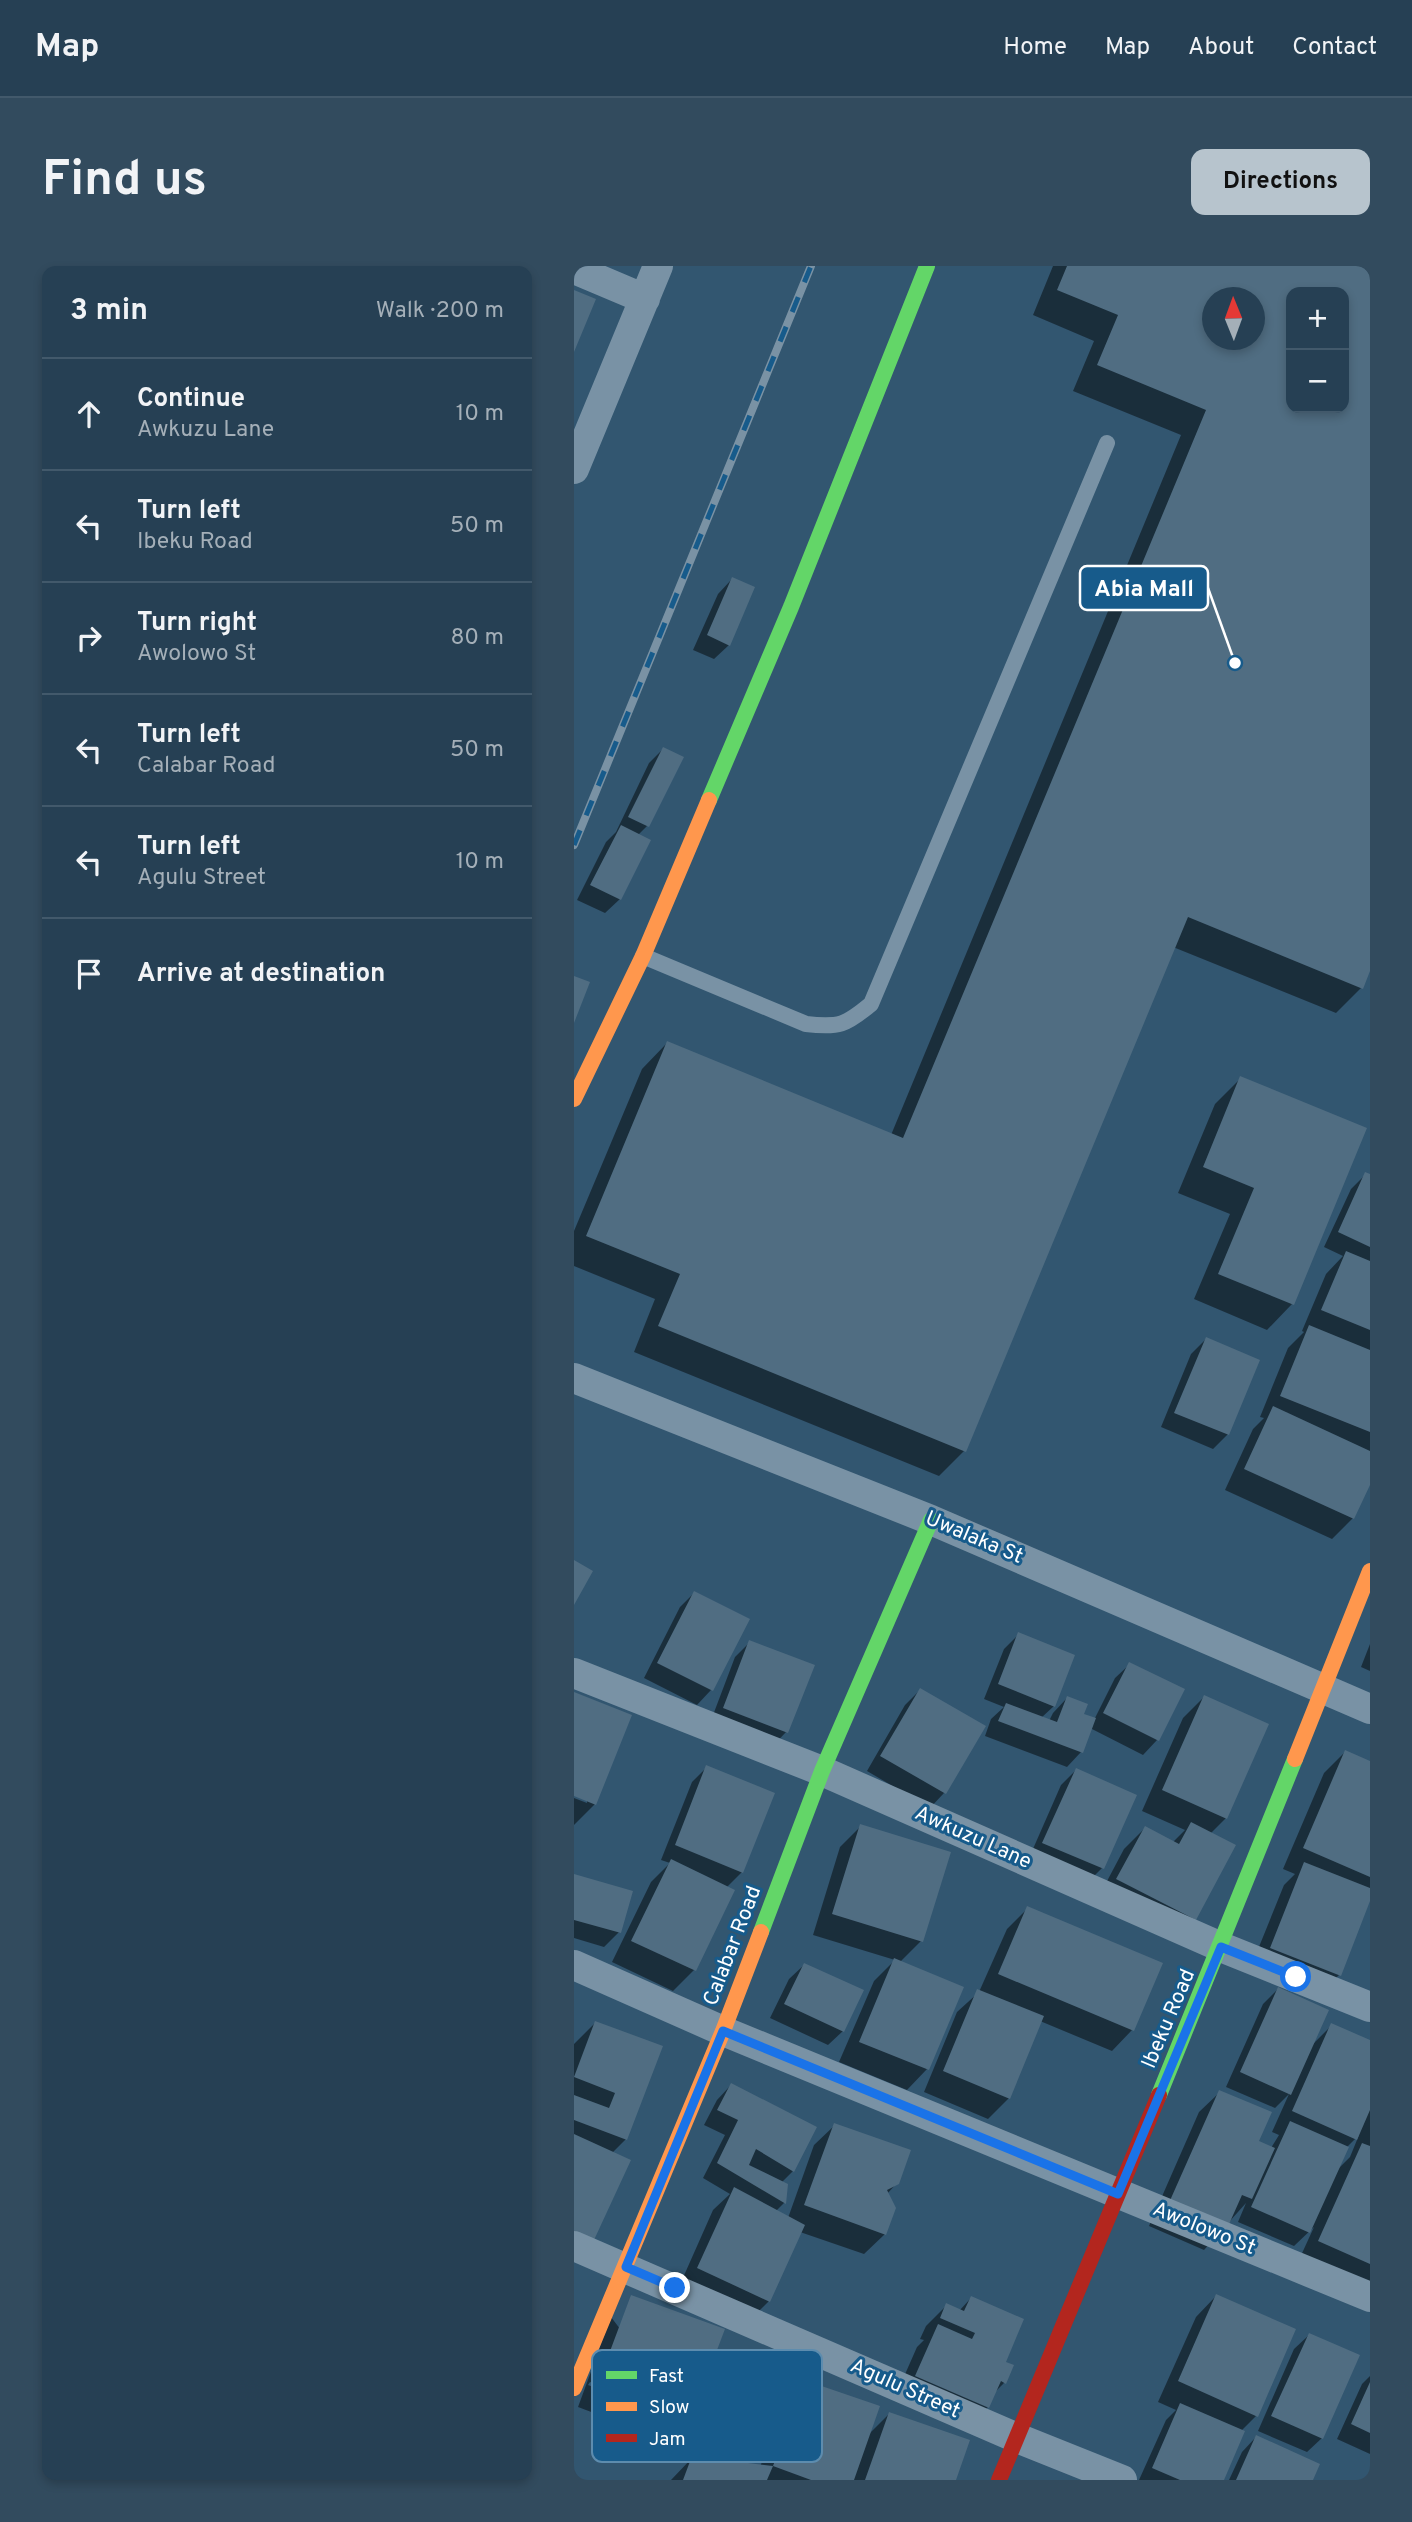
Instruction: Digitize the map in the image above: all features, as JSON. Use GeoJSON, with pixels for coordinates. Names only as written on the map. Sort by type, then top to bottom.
{"type":"FeatureCollection","features":[{"type":"Feature","properties":{"kind":"street"},"geometry":{"type":"LineString","coordinates":[[574,469],[658,266]]}},
{"type":"Feature","properties":{"kind":"street"},"geometry":{"type":"LineString","coordinates":[[574,1099],[643,956],[791,607],[927,266]]}},
{"type":"Feature","properties":{"kind":"street"},"geometry":{"type":"LineString","coordinates":[[574,269],[645,299]]}},
{"type":"Feature","properties":{"kind":"street","name":"Uwalaka St"},"geometry":{"type":"LineString","coordinates":[[574,1378],[931,1520],[1370,1709]]}},
{"type":"Feature","properties":{"kind":"street","name":"Calabar Road"},"geometry":{"type":"LineString","coordinates":[[574,2388],[723,2031],[822,1771],[931,1520]]}},
{"type":"Feature","properties":{"kind":"street","name":"Ibeku Road"},"geometry":{"type":"LineString","coordinates":[[999,2480],[1221,1947],[1370,1571]]}},
{"type":"Feature","properties":{"kind":"street","name":"Awkuzu Lane"},"geometry":{"type":"LineString","coordinates":[[574,1673],[822,1771],[1221,1947],[1370,2007]]}},
{"type":"Feature","properties":{"kind":"street","name":"Awolowo St"},"geometry":{"type":"LineString","coordinates":[[574,1965],[723,2031],[1370,2297]]}},
{"type":"Feature","properties":{"kind":"street","name":"Agulu Street"},"geometry":{"type":"LineString","coordinates":[[574,2246],[816,2350]]}},
{"type":"Feature","properties":{"kind":"street","name":"Agulu Street"},"geometry":{"type":"LineString","coordinates":[[822,2353],[1017,2438],[1122,2480]]}},
{"type":"Feature","properties":{"kind":"lane"},"geometry":{"type":"LineString","coordinates":[[643,956],[806,1024],[833,1027],[854,1018],[871,1004],[1107,443]]}},
{"type":"Feature","properties":{"kind":"building"},"geometry":{"type":"Polygon","coordinates":[[[1067,266],[1370,266],[1370,971],[1363,989],[1188,917],[966,1452],[658,1326],[680,1274],[586,1236],[667,1041],[903,1138],[1206,410],[1097,365],[1118,315],[1057,290],[1067,266]]]}},
{"type":"Feature","properties":{"kind":"building"},"geometry":{"type":"Polygon","coordinates":[[[574,290],[596,299],[574,352],[574,290]]]}},
{"type":"Feature","properties":{"kind":"building"},"geometry":{"type":"Polygon","coordinates":[[[732,577],[755,587],[730,646],[707,635],[732,577]]]}},
{"type":"Feature","properties":{"kind":"building"},"geometry":{"type":"Polygon","coordinates":[[[663,747],[684,757],[649,827],[628,817],[663,747]]]}},
{"type":"Feature","properties":{"kind":"building"},"geometry":{"type":"Polygon","coordinates":[[[621,825],[651,840],[621,900],[590,885],[621,825]]]}},
{"type":"Feature","properties":{"kind":"building"},"geometry":{"type":"Polygon","coordinates":[[[574,976],[590,982],[574,1023],[574,976]]]}},
{"type":"Feature","properties":{"kind":"building"},"geometry":{"type":"Polygon","coordinates":[[[1240,1076],[1367,1128],[1294,1305],[1218,1274],[1254,1188],[1203,1167],[1240,1076]]]}},
{"type":"Feature","properties":{"kind":"building"},"geometry":{"type":"Polygon","coordinates":[[[1365,1172],[1370,1174],[1370,1247],[1338,1232],[1365,1172]]]}},
{"type":"Feature","properties":{"kind":"building"},"geometry":{"type":"Polygon","coordinates":[[[1346,1251],[1370,1261],[1370,1330],[1321,1310],[1346,1251]]]}},
{"type":"Feature","properties":{"kind":"building"},"geometry":{"type":"Polygon","coordinates":[[[1309,1325],[1370,1350],[1370,1432],[1280,1396],[1309,1325]]]}},
{"type":"Feature","properties":{"kind":"building"},"geometry":{"type":"Polygon","coordinates":[[[1206,1337],[1260,1360],[1229,1435],[1174,1413],[1206,1337]]]}},
{"type":"Feature","properties":{"kind":"building"},"geometry":{"type":"Polygon","coordinates":[[[1273,1406],[1370,1451],[1370,1485],[1354,1519],[1244,1469],[1273,1406]]]}},
{"type":"Feature","properties":{"kind":"building"},"geometry":{"type":"Polygon","coordinates":[[[574,1560],[593,1571],[574,1605],[574,1560]]]}},
{"type":"Feature","properties":{"kind":"building"},"geometry":{"type":"Polygon","coordinates":[[[694,1591],[750,1619],[713,1691],[657,1663],[694,1591]]]}},
{"type":"Feature","properties":{"kind":"building"},"geometry":{"type":"Polygon","coordinates":[[[1018,1632],[1075,1655],[1055,1707],[998,1684],[1018,1632]]]}},
{"type":"Feature","properties":{"kind":"building"},"geometry":{"type":"Polygon","coordinates":[[[749,1640],[815,1665],[788,1733],[723,1708],[749,1640]]]}},
{"type":"Feature","properties":{"kind":"building"},"geometry":{"type":"Polygon","coordinates":[[[1129,1662],[1185,1689],[1159,1741],[1103,1713],[1129,1662]]]}},
{"type":"Feature","properties":{"kind":"building"},"geometry":{"type":"Polygon","coordinates":[[[920,1688],[986,1726],[946,1794],[880,1756],[920,1688]]]}},
{"type":"Feature","properties":{"kind":"building"},"geometry":{"type":"Polygon","coordinates":[[[574,1692],[632,1715],[596,1805],[574,1796],[574,1692]]]}},
{"type":"Feature","properties":{"kind":"building"},"geometry":{"type":"Polygon","coordinates":[[[1204,1695],[1269,1724],[1227,1819],[1162,1790],[1204,1695]]]}},
{"type":"Feature","properties":{"kind":"building"},"geometry":{"type":"Polygon","coordinates":[[[1067,1696],[1088,1704],[1084,1714],[1096,1718],[1083,1753],[998,1721],[1006,1703],[1057,1722],[1067,1696]]]}},
{"type":"Feature","properties":{"kind":"building"},"geometry":{"type":"Polygon","coordinates":[[[1345,1750],[1370,1761],[1370,1877],[1303,1848],[1345,1750]]]}},
{"type":"Feature","properties":{"kind":"building"},"geometry":{"type":"Polygon","coordinates":[[[706,1765],[775,1793],[743,1873],[675,1845],[706,1765]]]}},
{"type":"Feature","properties":{"kind":"building"},"geometry":{"type":"Polygon","coordinates":[[[1076,1768],[1137,1795],[1104,1869],[1042,1843],[1076,1768]]]}},
{"type":"Feature","properties":{"kind":"building"},"geometry":{"type":"Polygon","coordinates":[[[1191,1822],[1236,1845],[1196,1920],[1116,1879],[1145,1826],[1179,1844],[1191,1822]]]}},
{"type":"Feature","properties":{"kind":"building"},"geometry":{"type":"Polygon","coordinates":[[[860,1824],[951,1852],[923,1942],[832,1914],[860,1824]]]}},
{"type":"Feature","properties":{"kind":"building"},"geometry":{"type":"Polygon","coordinates":[[[671,1859],[735,1890],[696,1971],[631,1941],[671,1859]]]}},
{"type":"Feature","properties":{"kind":"building"},"geometry":{"type":"Polygon","coordinates":[[[1304,1862],[1370,1888],[1370,1901],[1341,1976],[1270,1948],[1304,1862]]]}},
{"type":"Feature","properties":{"kind":"building"},"geometry":{"type":"Polygon","coordinates":[[[574,1874],[633,1891],[621,1933],[574,1920],[574,1874]]]}},
{"type":"Feature","properties":{"kind":"building"},"geometry":{"type":"Polygon","coordinates":[[[1027,1906],[1163,1963],[1134,2031],[998,1974],[1027,1906]]]}},
{"type":"Feature","properties":{"kind":"building"},"geometry":{"type":"Polygon","coordinates":[[[894,1958],[964,1987],[929,2070],[859,2042],[894,1958]]]}},
{"type":"Feature","properties":{"kind":"building"},"geometry":{"type":"Polygon","coordinates":[[[804,1963],[864,1990],[844,2032],[784,2004],[804,1963]]]}},
{"type":"Feature","properties":{"kind":"building"},"geometry":{"type":"Polygon","coordinates":[[[1278,1987],[1329,2010],[1291,2095],[1240,2072],[1278,1987]]]}},
{"type":"Feature","properties":{"kind":"building"},"geometry":{"type":"Polygon","coordinates":[[[977,1989],[1044,2016],[1010,2099],[943,2071],[977,1989]]]}},
{"type":"Feature","properties":{"kind":"building"},"geometry":{"type":"Polygon","coordinates":[[[595,2021],[663,2046],[627,2140],[574,2120],[574,2095],[609,2108],[615,2093],[574,2077],[595,2021]]]}},
{"type":"Feature","properties":{"kind":"building"},"geometry":{"type":"Polygon","coordinates":[[[1331,2023],[1370,2040],[1370,2110],[1357,2140],[1292,2111],[1331,2023]]]}},
{"type":"Feature","properties":{"kind":"building"},"geometry":{"type":"Polygon","coordinates":[[[731,2083],[817,2127],[794,2172],[756,2149],[749,2165],[788,2184],[786,2204],[717,2163],[738,2120],[717,2110],[731,2083]]]}},
{"type":"Feature","properties":{"kind":"building"},"geometry":{"type":"Polygon","coordinates":[[[1219,2090],[1272,2112],[1259,2141],[1275,2148],[1252,2199],[1242,2195],[1226,2231],[1168,2205],[1219,2090]]]}},
{"type":"Feature","properties":{"kind":"building"},"geometry":{"type":"Polygon","coordinates":[[[1290,2121],[1349,2147],[1310,2233],[1251,2207],[1290,2121]]]}},
{"type":"Feature","properties":{"kind":"building"},"geometry":{"type":"Polygon","coordinates":[[[834,2123],[911,2150],[899,2184],[887,2190],[896,2208],[886,2235],[804,2205],[834,2123]]]}},
{"type":"Feature","properties":{"kind":"building"},"geometry":{"type":"Polygon","coordinates":[[[574,2134],[631,2160],[594,2240],[574,2231],[574,2134]]]}},
{"type":"Feature","properties":{"kind":"building"},"geometry":{"type":"Polygon","coordinates":[[[1362,2143],[1370,2146],[1370,2264],[1318,2241],[1362,2143]]]}},
{"type":"Feature","properties":{"kind":"building"},"geometry":{"type":"Polygon","coordinates":[[[734,2187],[805,2225],[770,2302],[697,2268],[734,2187]]]}},
{"type":"Feature","properties":{"kind":"building"},"geometry":{"type":"Polygon","coordinates":[[[1216,2294],[1296,2329],[1258,2417],[1178,2381],[1216,2294]]]}},
{"type":"Feature","properties":{"kind":"building"},"geometry":{"type":"Polygon","coordinates":[[[631,2295],[725,2329],[717,2350],[610,2350],[631,2295]]]}},
{"type":"Feature","properties":{"kind":"building"},"geometry":{"type":"Polygon","coordinates":[[[971,2296],[1024,2319],[1006,2362],[1014,2365],[1006,2384],[1001,2381],[989,2408],[915,2376],[938,2324],[972,2339],[975,2333],[940,2318],[946,2303],[964,2311],[971,2296]]]}},
{"type":"Feature","properties":{"kind":"building"},"geometry":{"type":"Polygon","coordinates":[[[1309,2333],[1360,2355],[1323,2439],[1271,2416],[1309,2333]]]}},
{"type":"Feature","properties":{"kind":"building"},"geometry":{"type":"Polygon","coordinates":[[[1370,2382],[1370,2433],[1351,2424],[1370,2382]]]}},
{"type":"Feature","properties":{"kind":"building"},"geometry":{"type":"Polygon","coordinates":[[[822,2386],[880,2406],[854,2480],[811,2480],[773,2466],[774,2462],[822,2462],[822,2386]]]}},
{"type":"Feature","properties":{"kind":"building"},"geometry":{"type":"Polygon","coordinates":[[[1180,2403],[1245,2431],[1224,2480],[1180,2480],[1152,2468],[1180,2403]]]}},
{"type":"Feature","properties":{"kind":"building"},"geometry":{"type":"Polygon","coordinates":[[[889,2412],[970,2440],[956,2480],[865,2480],[889,2412]]]}},
{"type":"Feature","properties":{"kind":"building"},"geometry":{"type":"Polygon","coordinates":[[[1256,2435],[1320,2464],[1313,2480],[1236,2480],[1256,2435]]]}},
{"type":"Feature","properties":{"kind":"building"},"geometry":{"type":"Polygon","coordinates":[[[690,2462],[741,2462],[773,2466],[767,2480],[683,2480],[690,2462]]]}},
{"type":"Feature","properties":{"kind":"railway"},"geometry":{"type":"LineString","coordinates":[[574,845],[811,266]]}},
{"type":"Feature","properties":{"kind":"traffic: fast"},"geometry":{"type":"LineString","coordinates":[[709,800],[791,607],[927,266]]}},
{"type":"Feature","properties":{"kind":"traffic: fast"},"geometry":{"type":"LineString","coordinates":[[761,1932],[822,1771],[931,1520]]}},
{"type":"Feature","properties":{"kind":"traffic: fast"},"geometry":{"type":"LineString","coordinates":[[1159,2095],[1295,1759]]}},
{"type":"Feature","properties":{"kind":"traffic: slow"},"geometry":{"type":"LineString","coordinates":[[574,1099],[643,956],[709,800]]}},
{"type":"Feature","properties":{"kind":"traffic: slow"},"geometry":{"type":"LineString","coordinates":[[1295,1759],[1370,1571]]}},
{"type":"Feature","properties":{"kind":"traffic: slow"},"geometry":{"type":"LineString","coordinates":[[574,2388],[723,2031],[761,1932]]}},
{"type":"Feature","properties":{"kind":"traffic: jam"},"geometry":{"type":"LineString","coordinates":[[999,2480],[1159,2095]]}},
{"type":"Feature","properties":{"kind":"place","name":"Abia Mall"},"geometry":{"type":"Point","coordinates":[1235,663]}},
{"type":"Feature","properties":{"kind":"route"},"geometry":{"type":"LineString","coordinates":[[675,2288],[626,2267],[723,2031],[1118,2194],[1221,1947],[1296,1977]]}}]}
